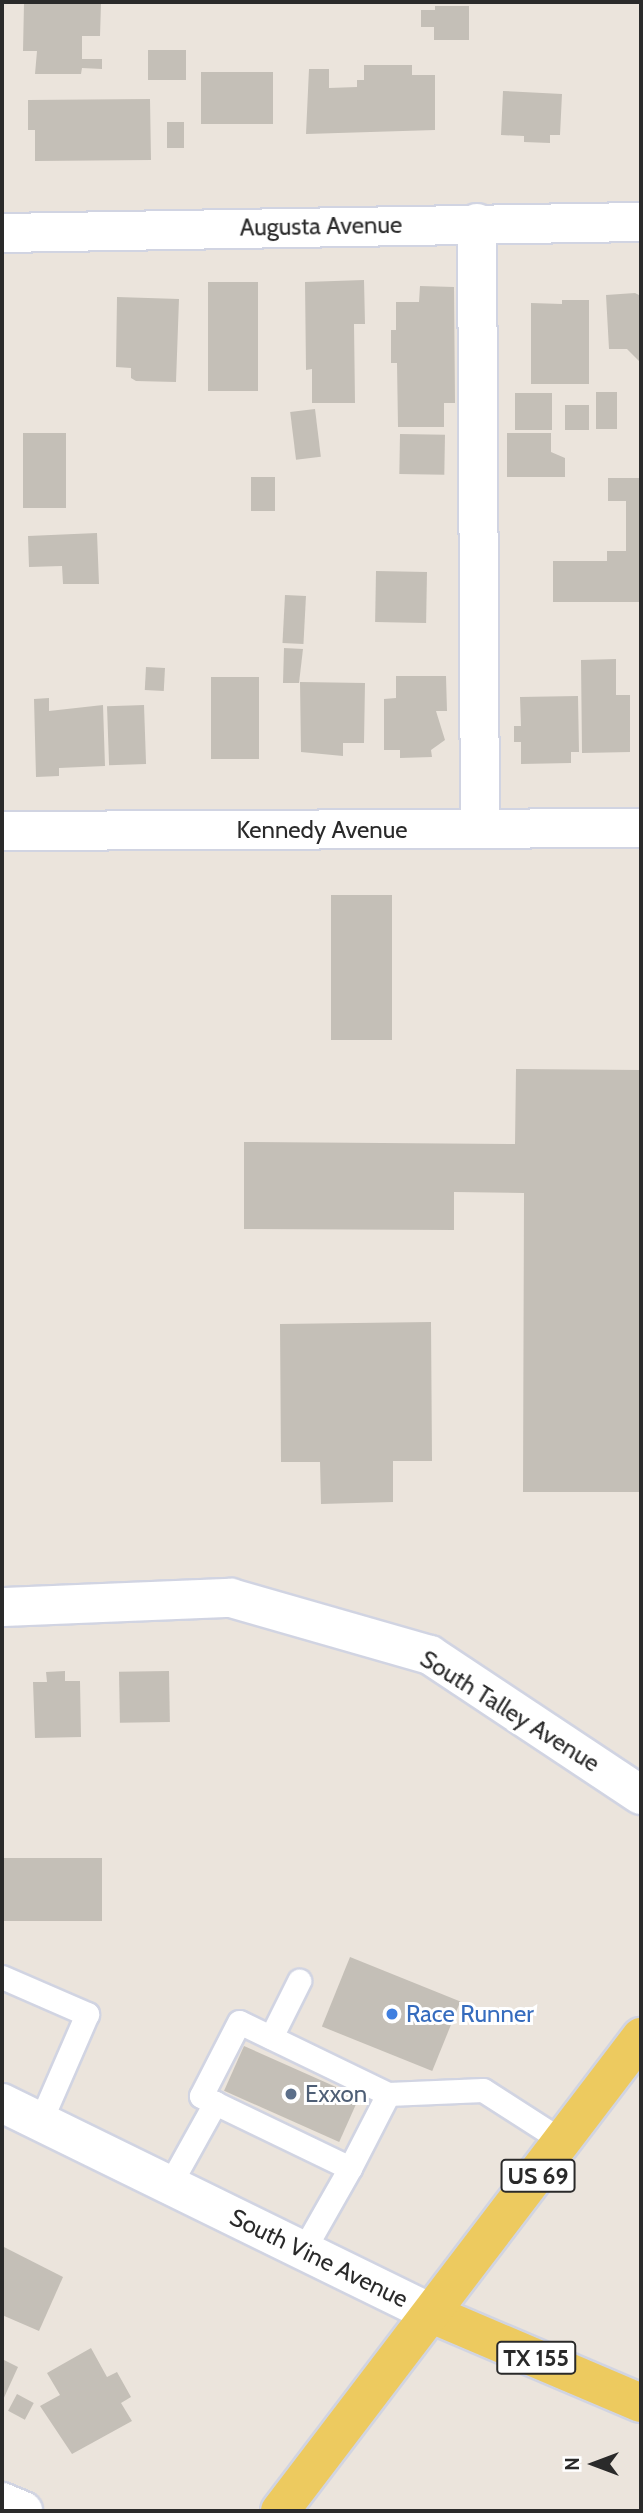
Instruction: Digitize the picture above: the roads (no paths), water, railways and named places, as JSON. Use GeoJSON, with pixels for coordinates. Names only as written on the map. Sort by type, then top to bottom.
{"type":"FeatureCollection","features":[{"type":"Feature","properties":{"kind":"main road","name":"US 69"},"geometry":{"type":"LineString","coordinates":[[280,2511],[564,2142],[637,2053]]}},
{"type":"Feature","properties":{"kind":"main road","name":"South Vine Avenue"},"geometry":{"type":"LineString","coordinates":[[432,2314],[641,2403]]}},
{"type":"Feature","properties":{"kind":"street","name":"Augusta Avenue"},"geometry":{"type":"LineString","coordinates":[[2,233],[641,222]]}},
{"type":"Feature","properties":{"kind":"street"},"geometry":{"type":"LineString","coordinates":[[477,223],[480,829]]}},
{"type":"Feature","properties":{"kind":"street","name":"Kennedy Avenue"},"geometry":{"type":"LineString","coordinates":[[2,831],[641,828]]}},
{"type":"Feature","properties":{"kind":"street","name":"South Talley Avenue"},"geometry":{"type":"LineString","coordinates":[[2,1607],[231,1598],[430,1655],[641,1795]]}},
{"type":"Feature","properties":{"kind":"street","name":"South Vine Avenue"},"geometry":{"type":"LineString","coordinates":[[2,2104],[304,2249],[432,2314]]}},
{"type":"Feature","properties":{"kind":"street"},"geometry":{"type":"LineString","coordinates":[[2,2502],[23,2511]]}},
{"type":"Feature","properties":{"kind":"lane"},"geometry":{"type":"LineString","coordinates":[[2,1977],[87,2014],[40,2122]]}},
{"type":"Feature","properties":{"kind":"lane"},"geometry":{"type":"LineString","coordinates":[[271,2037],[299,1981]]}},
{"type":"Feature","properties":{"kind":"lane"},"geometry":{"type":"LineString","coordinates":[[350,2168],[303,2136],[260,2115],[201,2096],[239,2022],[271,2037],[290,2056],[332,2076],[388,2094],[483,2090],[564,2142]]}},
{"type":"Feature","properties":{"kind":"lane"},"geometry":{"type":"LineString","coordinates":[[304,2249],[388,2094]]}},
{"type":"Feature","properties":{"kind":"lane"},"geometry":{"type":"LineString","coordinates":[[170,2185],[215,2102]]}},
{"type":"Feature","properties":{"kind":"place","name":"Race Runner"},"geometry":{"type":"Point","coordinates":[392,2014]}},
{"type":"Feature","properties":{"kind":"place","name":"Exxon"},"geometry":{"type":"Point","coordinates":[291,2094]}}]}
